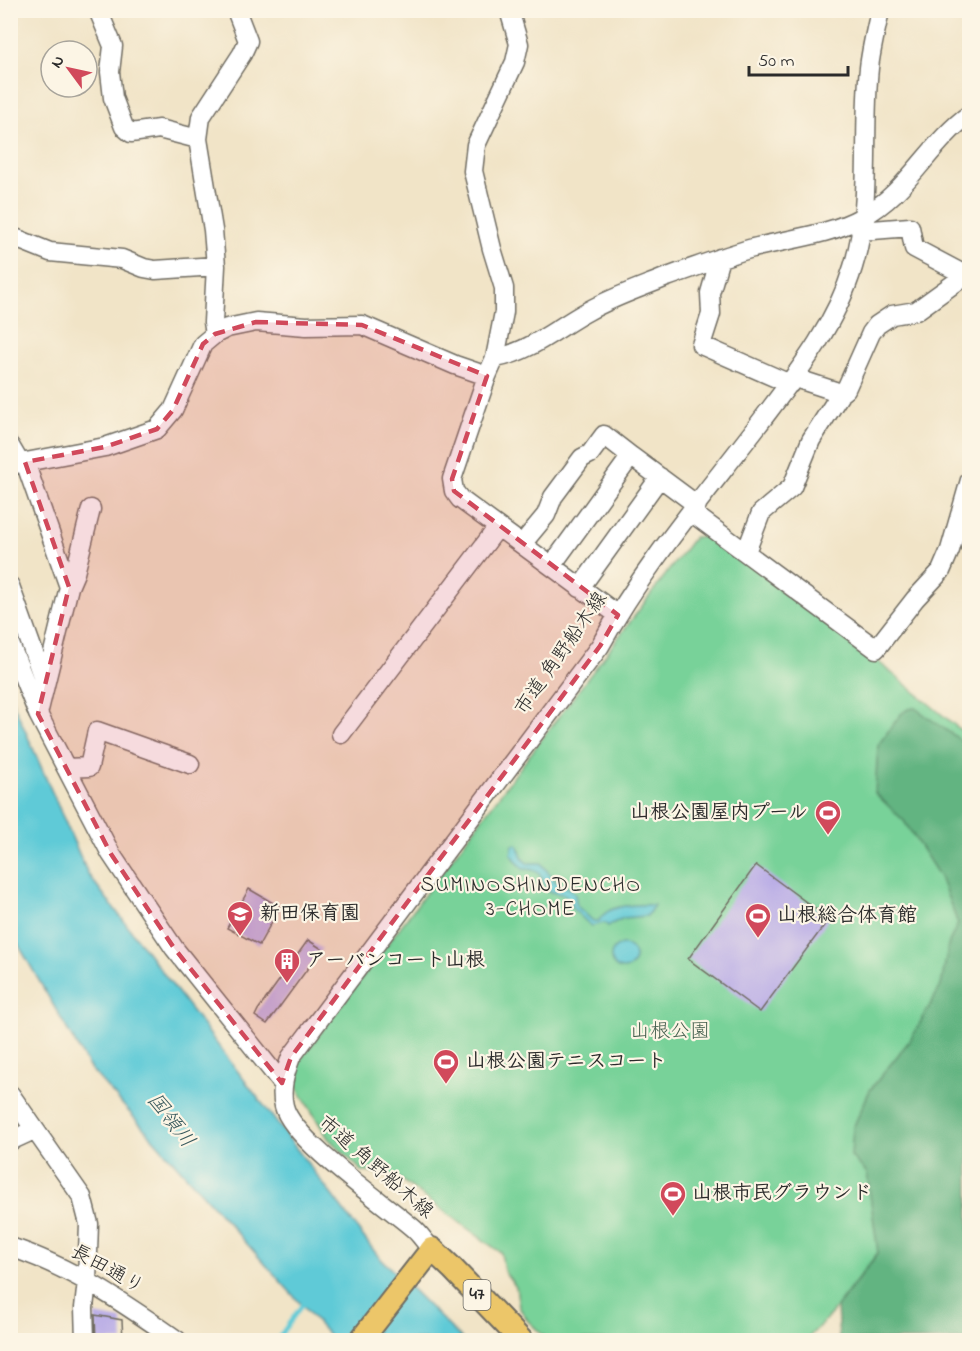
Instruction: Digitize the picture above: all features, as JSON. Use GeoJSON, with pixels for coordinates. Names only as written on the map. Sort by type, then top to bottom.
{"type":"FeatureCollection","features":[{"type":"Feature","properties":{"kind":"main road"},"geometry":{"type":"LineString","coordinates":[[361,1341],[432,1250]]}},
{"type":"Feature","properties":{"kind":"main road","name":"47"},"geometry":{"type":"LineString","coordinates":[[432,1250],[521,1341]]}},
{"type":"Feature","properties":{"kind":"street"},"geometry":{"type":"LineString","coordinates":[[98,10],[112,46],[110,72],[113,98],[124,127],[131,134],[159,129],[198,139]]}},
{"type":"Feature","properties":{"kind":"street"},"geometry":{"type":"LineString","coordinates":[[215,334],[213,322],[216,266],[213,230],[198,139],[201,117],[248,41],[236,10]]}},
{"type":"Feature","properties":{"kind":"street"},"geometry":{"type":"LineString","coordinates":[[509,10],[519,44],[515,62],[476,145],[473,171],[504,288],[504,312],[495,358],[452,479],[454,491],[460,499],[618,615]]}},
{"type":"Feature","properties":{"kind":"street","name":"市道 角野船木線"},"geometry":{"type":"LineString","coordinates":[[432,1250],[416,1231],[317,1150],[293,1126],[284,1108],[282,1083],[291,1057],[600,646],[618,615],[694,509],[792,381],[833,314],[854,267],[861,224],[869,68],[880,10]]}},
{"type":"Feature","properties":{"kind":"street"},"geometry":{"type":"LineString","coordinates":[[495,358],[505,356],[556,331],[586,311],[623,293],[720,258],[861,224],[893,197],[948,131],[969,114]]}},
{"type":"Feature","properties":{"kind":"street"},"geometry":{"type":"LineString","coordinates":[[746,552],[761,513],[792,487],[811,440],[841,393],[846,389],[877,325],[892,315],[916,311],[967,273],[914,248],[910,227],[872,231],[861,224]]}},
{"type":"Feature","properties":{"kind":"street"},"geometry":{"type":"LineString","coordinates":[[10,236],[50,252],[122,259],[155,270],[216,266]]}},
{"type":"Feature","properties":{"kind":"street"},"geometry":{"type":"LineString","coordinates":[[720,258],[710,293],[711,314],[701,345],[792,381],[841,393]]}},
{"type":"Feature","properties":{"kind":"street"},"geometry":{"type":"LineString","coordinates":[[19,467],[105,447],[157,429],[173,410],[203,344],[227,328],[256,321],[306,326],[362,326],[454,365],[487,376]]}},
{"type":"Feature","properties":{"kind":"street"},"geometry":{"type":"LineString","coordinates":[[522,544],[546,514],[553,496],[582,458],[590,454],[603,435],[660,477],[746,552],[876,649],[915,599],[941,571],[950,550],[969,480]]}},
{"type":"Feature","properties":{"kind":"street"},"geometry":{"type":"LineString","coordinates":[[10,446],[69,587]]}},
{"type":"Feature","properties":{"kind":"street"},"geometry":{"type":"LineString","coordinates":[[552,566],[631,456]]}},
{"type":"Feature","properties":{"kind":"street"},"geometry":{"type":"LineString","coordinates":[[580,588],[660,477]]}},
{"type":"Feature","properties":{"kind":"street"},"geometry":{"type":"LineString","coordinates":[[38,714],[91,509]]}},
{"type":"Feature","properties":{"kind":"street"},"geometry":{"type":"LineString","coordinates":[[341,734],[498,527]]}},
{"type":"Feature","properties":{"kind":"street"},"geometry":{"type":"LineString","coordinates":[[10,586],[45,684]]}},
{"type":"Feature","properties":{"kind":"street"},"geometry":{"type":"LineString","coordinates":[[10,644],[38,714],[111,854],[174,948],[282,1083]]}},
{"type":"Feature","properties":{"kind":"street"},"geometry":{"type":"LineString","coordinates":[[66,768],[89,766],[97,731],[190,764]]}},
{"type":"Feature","properties":{"kind":"street"},"geometry":{"type":"LineString","coordinates":[[10,1094],[82,1197],[89,1224],[84,1308],[85,1341]]}},
{"type":"Feature","properties":{"kind":"street"},"geometry":{"type":"LineString","coordinates":[[10,1141],[34,1130]]}},
{"type":"Feature","properties":{"kind":"street","name":"長田通り"},"geometry":{"type":"LineString","coordinates":[[10,1247],[87,1281],[128,1306],[177,1341]]}},
{"type":"Feature","properties":{"kind":"highlighted area"},"geometry":{"type":"Polygon","coordinates":[[[256,322],[362,325],[487,376],[452,479],[454,491],[618,615],[600,646],[291,1057],[282,1083],[174,948],[111,854],[38,714],[69,587],[25,462],[105,447],[157,429],[173,410],[203,344],[215,334],[256,322]]]}},
{"type":"Feature","properties":{"kind":"green space","name":"山根公園"},"geometry":{"type":"Polygon","coordinates":[[[713,536],[875,659],[969,737],[969,1021],[893,1233],[831,1314],[806,1340],[548,1340],[528,1321],[519,1307],[516,1287],[504,1271],[501,1253],[397,1177],[362,1171],[328,1138],[296,1086],[297,1064],[694,537],[713,536]]]}},
{"type":"Feature","properties":{"kind":"green space"},"geometry":{"type":"Polygon","coordinates":[[[915,708],[963,742],[969,754],[969,1340],[839,1340],[837,1307],[878,1253],[867,1173],[851,1156],[853,1128],[870,1090],[910,1040],[941,986],[949,942],[958,924],[940,877],[904,821],[875,793],[878,745],[901,714],[908,709],[915,708]]]}},
{"type":"Feature","properties":{"kind":"water","name":"国領川"},"geometry":{"type":"Polygon","coordinates":[[[10,696],[88,874],[378,1256],[463,1340],[333,1340],[89,1067],[11,932],[10,696]]]}},
{"type":"Feature","properties":{"kind":"water"},"geometry":{"type":"Polygon","coordinates":[[[517,844],[527,863],[541,863],[555,881],[571,889],[575,894],[577,906],[593,921],[599,921],[608,911],[616,908],[654,905],[647,916],[623,918],[608,926],[605,923],[591,926],[572,908],[571,901],[565,895],[548,891],[542,877],[537,872],[523,869],[511,854],[513,845],[517,844]]]}},
{"type":"Feature","properties":{"kind":"water"},"geometry":{"type":"Polygon","coordinates":[[[623,945],[631,949],[635,957],[631,965],[623,969],[615,965],[611,957],[615,949],[623,945]]]}},
{"type":"Feature","properties":{"kind":"building","name":"山根総合体育館"},"geometry":{"type":"Polygon","coordinates":[[[756,865],[829,919],[760,1012],[688,959],[756,865]]]}},
{"type":"Feature","properties":{"kind":"building"},"geometry":{"type":"Polygon","coordinates":[[[249,889],[280,907],[259,945],[227,928],[249,889]]]}},
{"type":"Feature","properties":{"kind":"building","name":"アーバンコート山根"},"geometry":{"type":"Polygon","coordinates":[[[308,940],[322,949],[267,1024],[255,1016],[308,940]]]}},
{"type":"Feature","properties":{"kind":"building"},"geometry":{"type":"Polygon","coordinates":[[[95,1315],[122,1320],[123,1341],[96,1341],[95,1315]]]}},
{"type":"Feature","properties":{"kind":"waterway"},"geometry":{"type":"LineString","coordinates":[[277,1340],[304,1302]]}},
{"type":"Feature","properties":{"kind":"place","name":"山根公園屋内プール"},"geometry":{"type":"Point","coordinates":[828,836]}},
{"type":"Feature","properties":{"kind":"place","name":"新田保育園"},"geometry":{"type":"Point","coordinates":[240,937]}},
{"type":"Feature","properties":{"kind":"place","name":"山根総合体育館"},"geometry":{"type":"Point","coordinates":[758,939]}},
{"type":"Feature","properties":{"kind":"place","name":"アーバンコート山根"},"geometry":{"type":"Point","coordinates":[287,984]}},
{"type":"Feature","properties":{"kind":"place","name":"山根公園テニスコート"},"geometry":{"type":"Point","coordinates":[446,1085]}},
{"type":"Feature","properties":{"kind":"place","name":"山根市民グラウンド"},"geometry":{"type":"Point","coordinates":[673,1217]}},
{"type":"Feature","properties":{"kind":"district","name":"SUMINOSHINDENCHO 3-CHOME"},"geometry":{"type":"Point","coordinates":[531,898]}}]}
